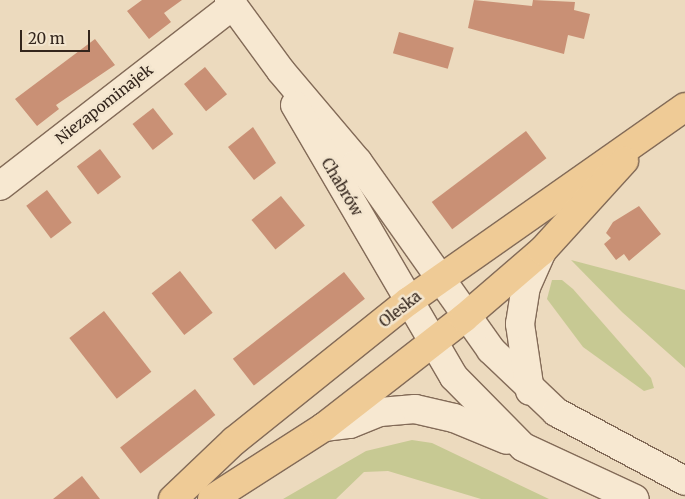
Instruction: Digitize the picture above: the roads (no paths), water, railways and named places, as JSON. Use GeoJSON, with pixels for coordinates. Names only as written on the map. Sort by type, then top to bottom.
{"type":"FeatureCollection","features":[{"type":"Feature","properties":{"kind":"main road","name":"Oleska"},"geometry":{"type":"LineString","coordinates":[[173,499],[234,441],[409,300],[643,140],[685,107]]}},
{"type":"Feature","properties":{"kind":"main road","name":"Oleska"},"geometry":{"type":"LineString","coordinates":[[212,499],[324,428],[464,318],[542,252],[643,140]]}},
{"type":"Feature","properties":{"kind":"street","name":"Chabrów"},"geometry":{"type":"LineString","coordinates":[[231,3],[281,71],[358,162],[464,318],[531,392],[591,434],[685,481]]}},
{"type":"Feature","properties":{"kind":"street","name":"Niezapominajek"},"geometry":{"type":"LineString","coordinates":[[0,186],[231,3]]}},
{"type":"Feature","properties":{"kind":"street","name":"Chabrów"},"geometry":{"type":"LineString","coordinates":[[281,71],[299,116],[454,377],[523,447]]}},
{"type":"Feature","properties":{"kind":"street"},"geometry":{"type":"LineString","coordinates":[[531,392],[520,344],[520,317],[526,287],[542,252]]}},
{"type":"Feature","properties":{"kind":"street"},"geometry":{"type":"LineString","coordinates":[[324,428],[350,424],[380,412],[415,409],[454,418],[523,447],[635,499]]}}]}
